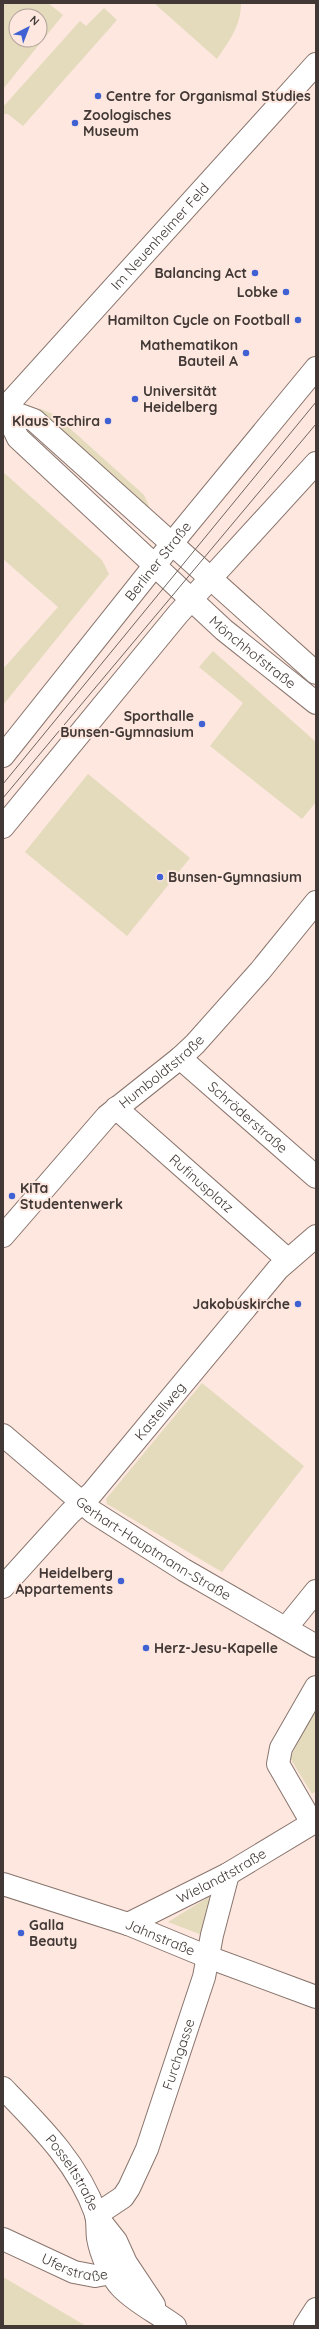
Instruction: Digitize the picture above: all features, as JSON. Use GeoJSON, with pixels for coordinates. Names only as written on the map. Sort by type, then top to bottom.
{"type":"FeatureCollection","features":[{"type":"Feature","properties":{"kind":"street","name":"Im Neuenheimer Feld"},"geometry":{"type":"LineString","coordinates":[[4,410],[316,64]]}},
{"type":"Feature","properties":{"kind":"street","name":"Berliner Straße"},"geometry":{"type":"LineString","coordinates":[[3,756],[173,543],[316,368]]}},
{"type":"Feature","properties":{"kind":"street"},"geometry":{"type":"LineString","coordinates":[[4,410],[34,420],[173,543]]}},
{"type":"Feature","properties":{"kind":"street"},"geometry":{"type":"LineString","coordinates":[[4,410],[18,438],[156,566]]}},
{"type":"Feature","properties":{"kind":"street"},"geometry":{"type":"LineString","coordinates":[[3,827],[210,578],[316,463]]}},
{"type":"Feature","properties":{"kind":"street","name":"Mönchhofstraße"},"geometry":{"type":"LineString","coordinates":[[173,543],[316,673]]}},
{"type":"Feature","properties":{"kind":"street","name":"Mönchhofstraße"},"geometry":{"type":"LineString","coordinates":[[156,566],[224,630],[316,703]]}},
{"type":"Feature","properties":{"kind":"street","name":"Humboldtstraße"},"geometry":{"type":"LineString","coordinates":[[3,1236],[97,1126],[116,1108],[180,1058],[260,971],[316,902]]}},
{"type":"Feature","properties":{"kind":"street","name":"Schröderstraße"},"geometry":{"type":"LineString","coordinates":[[180,1058],[316,1177]]}},
{"type":"Feature","properties":{"kind":"street","name":"Rufinusplatz"},"geometry":{"type":"LineString","coordinates":[[116,1108],[287,1260]]}},
{"type":"Feature","properties":{"kind":"street","name":"Kastellweg"},"geometry":{"type":"LineString","coordinates":[[3,1587],[92,1493],[287,1260],[316,1236]]}},
{"type":"Feature","properties":{"kind":"street","name":"Gerhart-Hauptmann-Straße"},"geometry":{"type":"LineString","coordinates":[[3,1435],[81,1503],[184,1570],[264,1618],[286,1628],[316,1646]]}},
{"type":"Feature","properties":{"kind":"street"},"geometry":{"type":"LineString","coordinates":[[286,1628],[316,1591]]}},
{"type":"Feature","properties":{"kind":"street","name":"Wielandtstraße"},"geometry":{"type":"LineString","coordinates":[[128,1924],[228,1874],[314,1822],[278,1764],[281,1748],[316,1687]]}},
{"type":"Feature","properties":{"kind":"street","name":"Furchgasse"},"geometry":{"type":"LineString","coordinates":[[96,2215],[123,2197],[135,2179],[169,2085],[208,1957],[212,1935],[228,1874]]}},
{"type":"Feature","properties":{"kind":"street","name":"Jahnstraße"},"geometry":{"type":"LineString","coordinates":[[3,1884],[128,1924],[208,1957],[316,1997]]}},
{"type":"Feature","properties":{"kind":"street","name":"Posseltstraße"},"geometry":{"type":"LineString","coordinates":[[3,2088],[45,2131],[58,2147],[79,2180],[96,2215],[98,2239],[111,2273]]}},
{"type":"Feature","properties":{"kind":"street","name":"Uferstraße"},"geometry":{"type":"LineString","coordinates":[[96,2215],[116,2241],[126,2263],[167,2320]]}},
{"type":"Feature","properties":{"kind":"street","name":"Uferstraße"},"geometry":{"type":"LineString","coordinates":[[3,2239],[74,2272],[95,2276],[111,2273],[121,2288],[167,2320]]}},
{"type":"Feature","properties":{"kind":"street"},"geometry":{"type":"LineString","coordinates":[[305,2326],[316,2309]]}},
{"type":"Feature","properties":{"kind":"shaded area"},"geometry":{"type":"Polygon","coordinates":[[[3,3],[48,3],[63,15],[48,34],[48,8],[8,8],[8,48],[36,48],[3,89],[3,3]]]}},
{"type":"Feature","properties":{"kind":"shaded area"},"geometry":{"type":"Polygon","coordinates":[[[154,3],[241,3],[239,19],[234,33],[217,59],[154,3]]]}},
{"type":"Feature","properties":{"kind":"shaded area"},"geometry":{"type":"Polygon","coordinates":[[[104,8],[117,20],[23,126],[8,114],[3,114],[3,107],[80,21],[86,26],[104,8]]]}},
{"type":"Feature","properties":{"kind":"shaded area"},"geometry":{"type":"Polygon","coordinates":[[[39,408],[55,415],[144,495],[152,513],[49,421],[39,408]]]}},
{"type":"Feature","properties":{"kind":"shaded area"},"geometry":{"type":"Polygon","coordinates":[[[3,472],[102,560],[109,574],[3,705],[3,669],[58,607],[3,559],[3,472]]]}},
{"type":"Feature","properties":{"kind":"shaded area"},"geometry":{"type":"Polygon","coordinates":[[[213,651],[316,742],[316,802],[302,819],[210,746],[243,703],[199,667],[213,651]]]}},
{"type":"Feature","properties":{"kind":"shaded area"},"geometry":{"type":"Polygon","coordinates":[[[88,774],[190,858],[127,936],[25,852],[88,774]]]}},
{"type":"Feature","properties":{"kind":"shaded area"},"geometry":{"type":"Polygon","coordinates":[[[202,1383],[304,1466],[222,1572],[107,1504],[106,1499],[202,1383]]]}},
{"type":"Feature","properties":{"kind":"shaded area"},"geometry":{"type":"Polygon","coordinates":[[[316,1708],[316,1791],[312,1794],[290,1758],[316,1708]]]}},
{"type":"Feature","properties":{"kind":"shaded area"},"geometry":{"type":"Polygon","coordinates":[[[215,1893],[202,1935],[168,1922],[215,1893]]]}},
{"type":"Feature","properties":{"kind":"shaded area"},"geometry":{"type":"Polygon","coordinates":[[[3,2277],[86,2326],[3,2326],[3,2277]]]}},
{"type":"Feature","properties":{"kind":"tram line"},"geometry":{"type":"LineString","coordinates":[[3,784],[316,402]]}},
{"type":"Feature","properties":{"kind":"tram line"},"geometry":{"type":"LineString","coordinates":[[3,798],[316,424]]}},
{"type":"Feature","properties":{"kind":"place","name":"Centre for Organismal Studies"},"geometry":{"type":"Point","coordinates":[98,96]}},
{"type":"Feature","properties":{"kind":"place","name":"Zoologisches Museum"},"geometry":{"type":"Point","coordinates":[75,123]}},
{"type":"Feature","properties":{"kind":"place","name":"Balancing Act"},"geometry":{"type":"Point","coordinates":[255,273]}},
{"type":"Feature","properties":{"kind":"place","name":"Lobke"},"geometry":{"type":"Point","coordinates":[286,292]}},
{"type":"Feature","properties":{"kind":"place","name":"Hamilton Cycle on Football"},"geometry":{"type":"Point","coordinates":[298,320]}},
{"type":"Feature","properties":{"kind":"place","name":"Mathematikon Bauteil A"},"geometry":{"type":"Point","coordinates":[246,353]}},
{"type":"Feature","properties":{"kind":"place","name":"Universität Heidelberg"},"geometry":{"type":"Point","coordinates":[135,399]}},
{"type":"Feature","properties":{"kind":"place","name":"Klaus Tschira"},"geometry":{"type":"Point","coordinates":[108,421]}},
{"type":"Feature","properties":{"kind":"place","name":"Sporthalle Bunsen-Gymnasium"},"geometry":{"type":"Point","coordinates":[202,724]}},
{"type":"Feature","properties":{"kind":"place","name":"Bunsen-Gymnasium"},"geometry":{"type":"Point","coordinates":[160,877]}},
{"type":"Feature","properties":{"kind":"place","name":"KiTa Studentenwerk"},"geometry":{"type":"Point","coordinates":[12,1196]}},
{"type":"Feature","properties":{"kind":"place","name":"Jakobuskirche"},"geometry":{"type":"Point","coordinates":[298,1304]}},
{"type":"Feature","properties":{"kind":"place","name":"Heidelberg Appartements"},"geometry":{"type":"Point","coordinates":[121,1581]}},
{"type":"Feature","properties":{"kind":"place","name":"Herz-Jesu-Kapelle"},"geometry":{"type":"Point","coordinates":[146,1648]}},
{"type":"Feature","properties":{"kind":"place","name":"Galla Beauty"},"geometry":{"type":"Point","coordinates":[21,1933]}}]}
